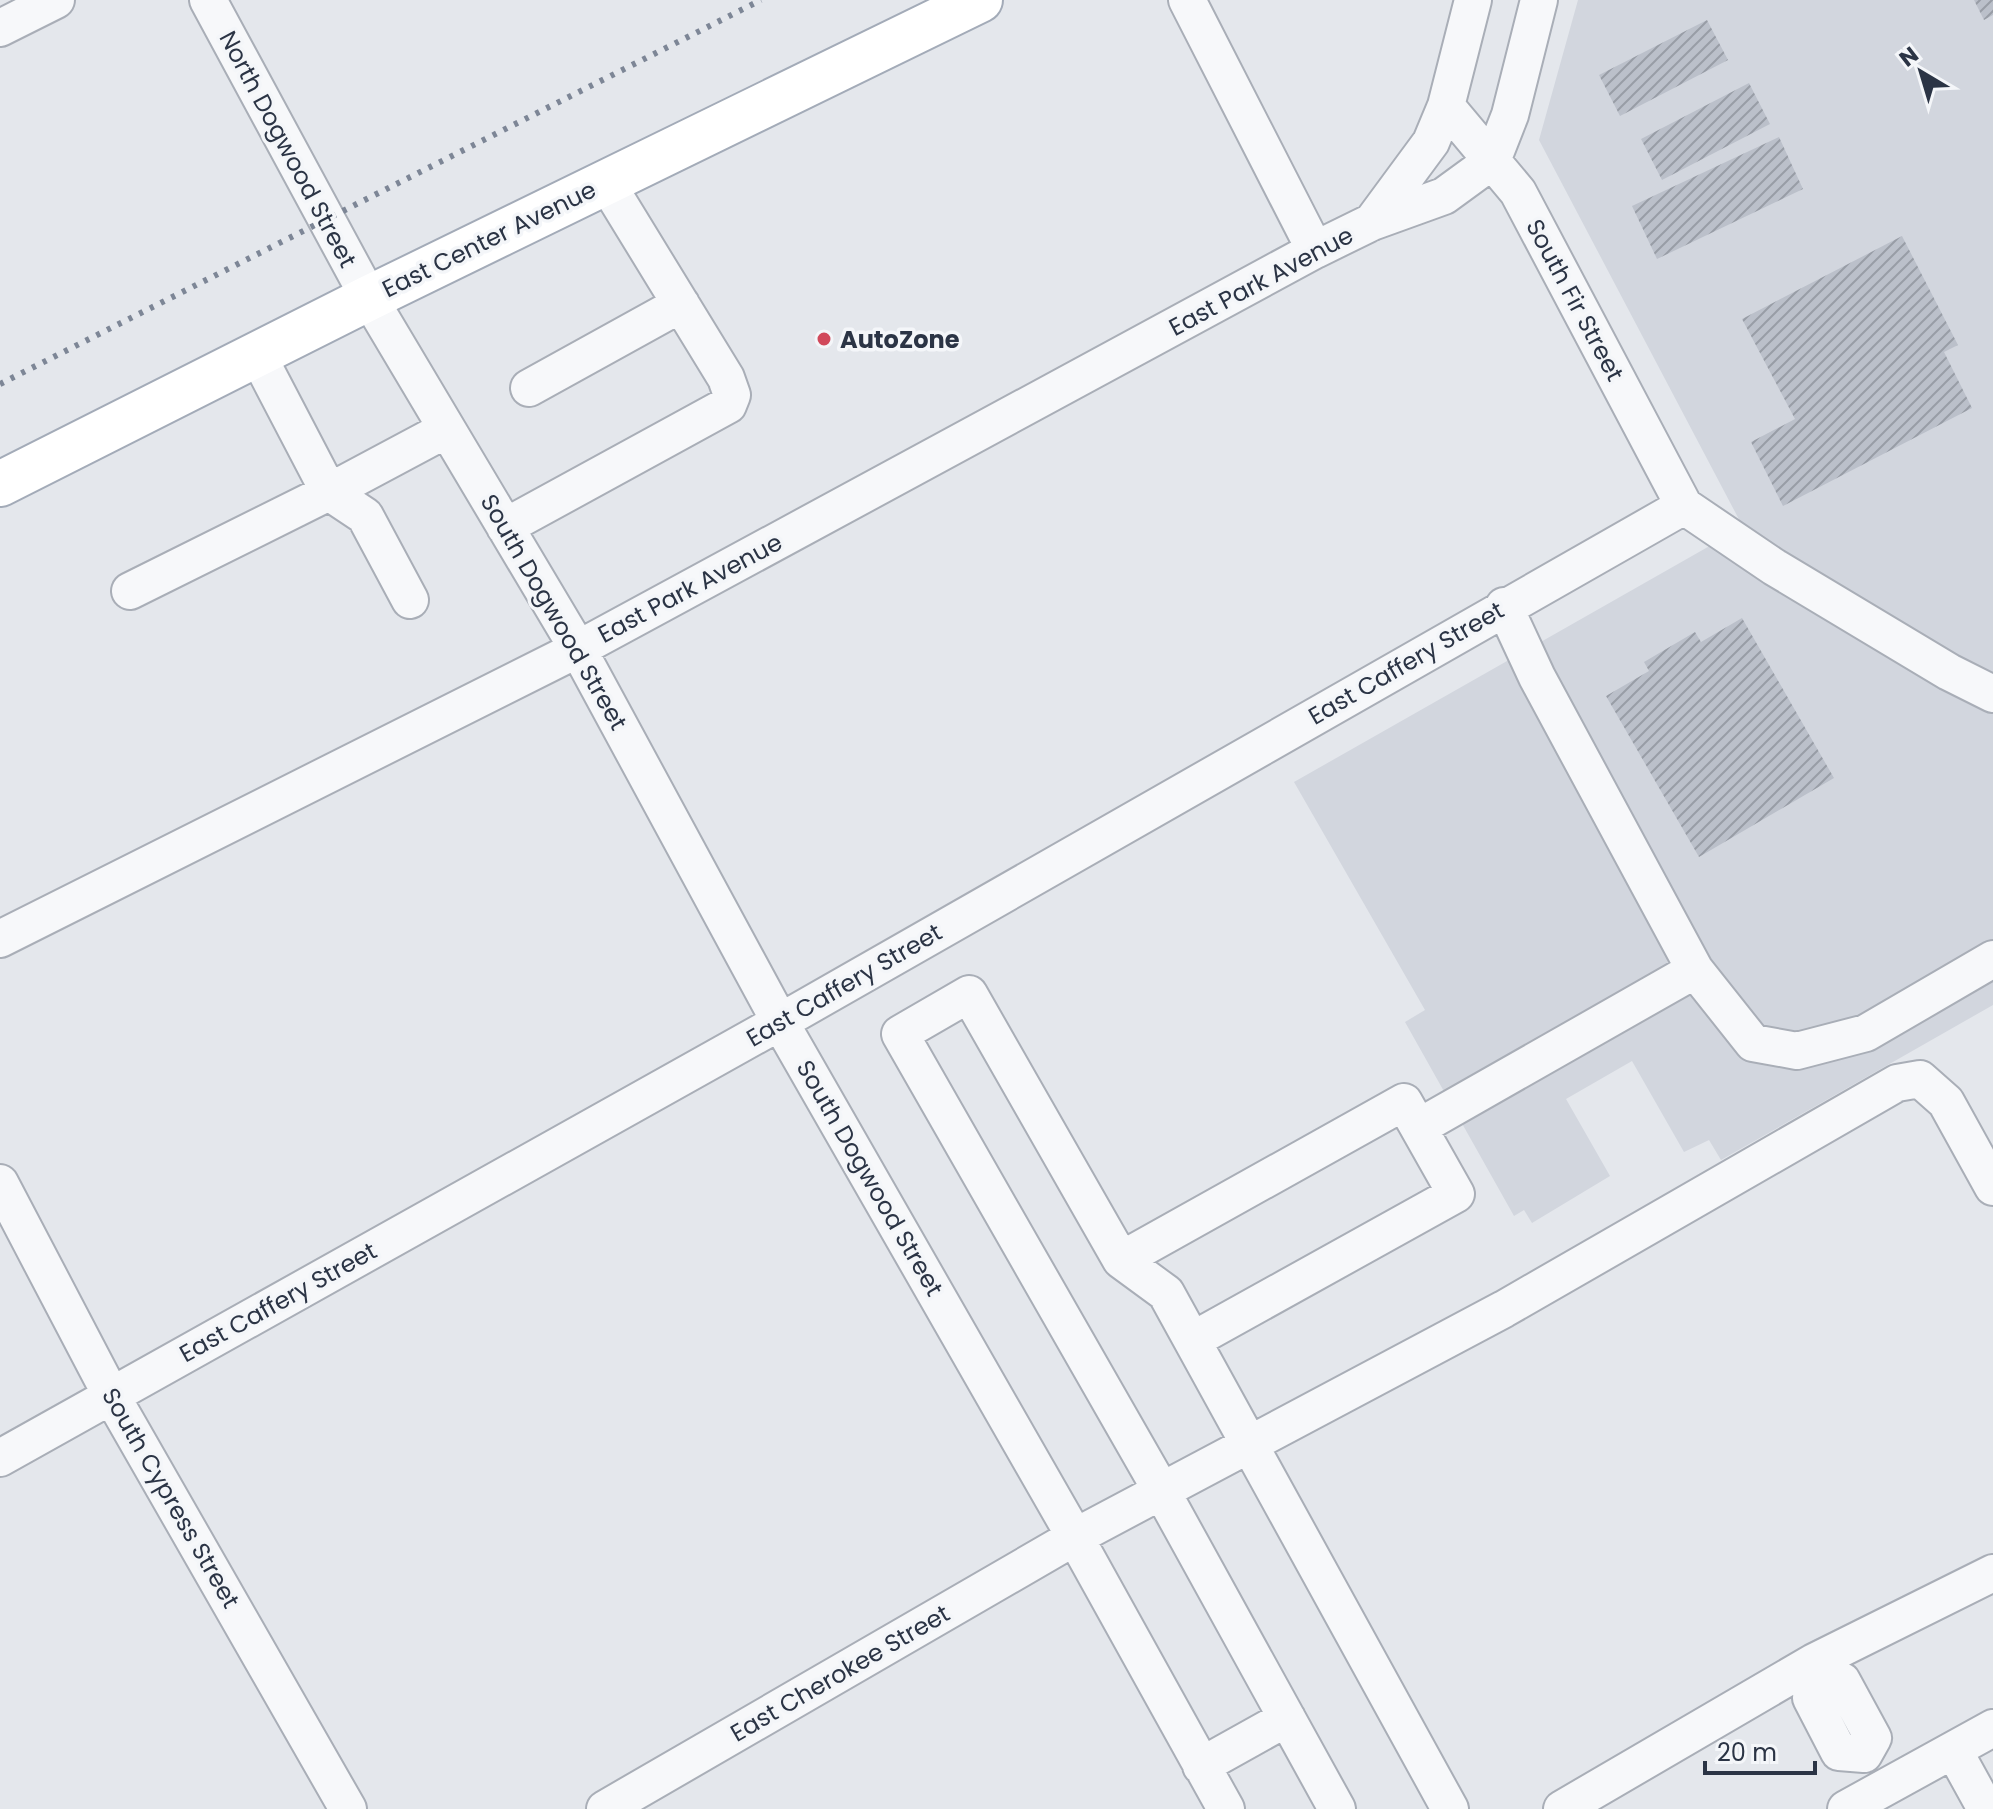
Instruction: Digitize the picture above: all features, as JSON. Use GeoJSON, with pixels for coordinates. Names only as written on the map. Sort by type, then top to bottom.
{"type":"FeatureCollection","features":[{"type":"Feature","properties":{"kind":"main road","name":"East Center Avenue"},"geometry":{"type":"LineString","coordinates":[[0,484],[369,298],[980,0]]}},
{"type":"Feature","properties":{"kind":"street"},"geometry":{"type":"LineString","coordinates":[[0,28],[56,0]]}},
{"type":"Feature","properties":{"kind":"street","name":"North Dogwood Street"},"geometry":{"type":"LineString","coordinates":[[208,0],[369,298]]}},
{"type":"Feature","properties":{"kind":"street"},"geometry":{"type":"LineString","coordinates":[[1187,0],[1315,250]]}},
{"type":"Feature","properties":{"kind":"street","name":"East Park Avenue"},"geometry":{"type":"LineString","coordinates":[[1372,222],[1431,142],[1446,106],[1473,0]]}},
{"type":"Feature","properties":{"kind":"street"},"geometry":{"type":"LineString","coordinates":[[1492,161],[1510,115],[1539,0]]}},
{"type":"Feature","properties":{"kind":"street","name":"South Fir Street"},"geometry":{"type":"LineString","coordinates":[[1446,106],[1518,192],[1684,506]]}},
{"type":"Feature","properties":{"kind":"street","name":"East Park Avenue"},"geometry":{"type":"LineString","coordinates":[[0,939],[578,649],[1315,250],[1372,222],[1444,196],[1492,161]]}},
{"type":"Feature","properties":{"kind":"street"},"geometry":{"type":"LineString","coordinates":[[505,527],[728,405],[732,395],[726,378],[606,182]]}},
{"type":"Feature","properties":{"kind":"street","name":"South Dogwood Street"},"geometry":{"type":"LineString","coordinates":[[369,298],[578,649],[780,1022],[1075,1537],[1226,1809]]}},
{"type":"Feature","properties":{"kind":"street"},"geometry":{"type":"LineString","coordinates":[[529,388],[681,304]]}},
{"type":"Feature","properties":{"kind":"street"},"geometry":{"type":"LineString","coordinates":[[257,354],[329,492],[365,516],[410,600]]}},
{"type":"Feature","properties":{"kind":"street"},"geometry":{"type":"LineString","coordinates":[[130,591],[329,492],[447,429]]}},
{"type":"Feature","properties":{"kind":"street"},"geometry":{"type":"LineString","coordinates":[[1684,506],[1788,575],[1949,672],[1993,694]]}},
{"type":"Feature","properties":{"kind":"street","name":"East Caffery Street"},"geometry":{"type":"LineString","coordinates":[[0,1458],[780,1022],[1684,506]]}},
{"type":"Feature","properties":{"kind":"street"},"geometry":{"type":"LineString","coordinates":[[1504,606],[1537,677],[1695,970],[1753,1043],[1797,1051],[1866,1033],[1993,959]]}},
{"type":"Feature","properties":{"kind":"street"},"geometry":{"type":"LineString","coordinates":[[1419,1127],[1695,970]]}},
{"type":"Feature","properties":{"kind":"street"},"geometry":{"type":"LineString","coordinates":[[1337,1809],[1161,1490],[900,1034],[969,994],[1121,1260],[1166,1293],[1450,1809]]}},
{"type":"Feature","properties":{"kind":"street","name":"East Cherokee Street"},"geometry":{"type":"LineString","coordinates":[[605,1809],[1075,1537],[1504,1309],[1897,1083],[1920,1079],[1946,1102],[1993,1187]]}},
{"type":"Feature","properties":{"kind":"street"},"geometry":{"type":"LineString","coordinates":[[1121,1260],[1404,1102],[1456,1194],[1193,1340]]}},
{"type":"Feature","properties":{"kind":"street","name":"South Cypress Street"},"geometry":{"type":"LineString","coordinates":[[0,1183],[111,1395],[348,1809]]}},
{"type":"Feature","properties":{"kind":"street"},"geometry":{"type":"LineString","coordinates":[[1562,1809],[1993,1573]]}},
{"type":"Feature","properties":{"kind":"street"},"geometry":{"type":"LineString","coordinates":[[1816,1668],[1842,1681],[1873,1738],[1864,1754],[1882,1789]]}},
{"type":"Feature","properties":{"kind":"street"},"geometry":{"type":"LineString","coordinates":[[1201,1766],[1287,1718]]}},
{"type":"Feature","properties":{"kind":"street"},"geometry":{"type":"LineString","coordinates":[[1846,1809],[1993,1728]]}},
{"type":"Feature","properties":{"kind":"street"},"geometry":{"type":"LineString","coordinates":[[1954,1751],[1986,1809]]}},
{"type":"Feature","properties":{"kind":"shaded area"},"geometry":{"type":"Polygon","coordinates":[[[1578,0],[1993,0],[1993,1005],[1721,1160],[1709,1140],[1684,1152],[1632,1061],[1566,1099],[1610,1176],[1532,1223],[1524,1210],[1514,1216],[1405,1022],[1425,1010],[1294,782],[1743,527],[1539,140],[1578,0]]]}},
{"type":"Feature","properties":{"kind":"building"},"geometry":{"type":"Polygon","coordinates":[[[1974,0],[1993,0],[1993,15],[1984,20],[1974,0]]]}},
{"type":"Feature","properties":{"kind":"building"},"geometry":{"type":"Polygon","coordinates":[[[1707,20],[1728,60],[1620,116],[1599,75],[1707,20]]]}},
{"type":"Feature","properties":{"kind":"building"},"geometry":{"type":"Polygon","coordinates":[[[1749,83],[1770,124],[1662,180],[1641,139],[1749,83]]]}},
{"type":"Feature","properties":{"kind":"building"},"geometry":{"type":"Polygon","coordinates":[[[1779,137],[1803,189],[1657,259],[1632,206],[1779,137]]]}},
{"type":"Feature","properties":{"kind":"building"},"geometry":{"type":"Polygon","coordinates":[[[1902,236],[1958,345],[1944,352],[1972,408],[1783,506],[1751,442],[1795,419],[1742,319],[1902,236]]]}},
{"type":"Feature","properties":{"kind":"building"},"geometry":{"type":"Polygon","coordinates":[[[1742,618],[1834,778],[1699,857],[1606,696],[1649,671],[1644,662],[1695,632],[1701,642],[1742,618]]]}},
{"type":"Feature","properties":{"kind":"railway"},"geometry":{"type":"LineString","coordinates":[[0,384],[761,0]]}},
{"type":"Feature","properties":{"kind":"place","name":"AutoZone"},"geometry":{"type":"Point","coordinates":[824,339]}}]}
